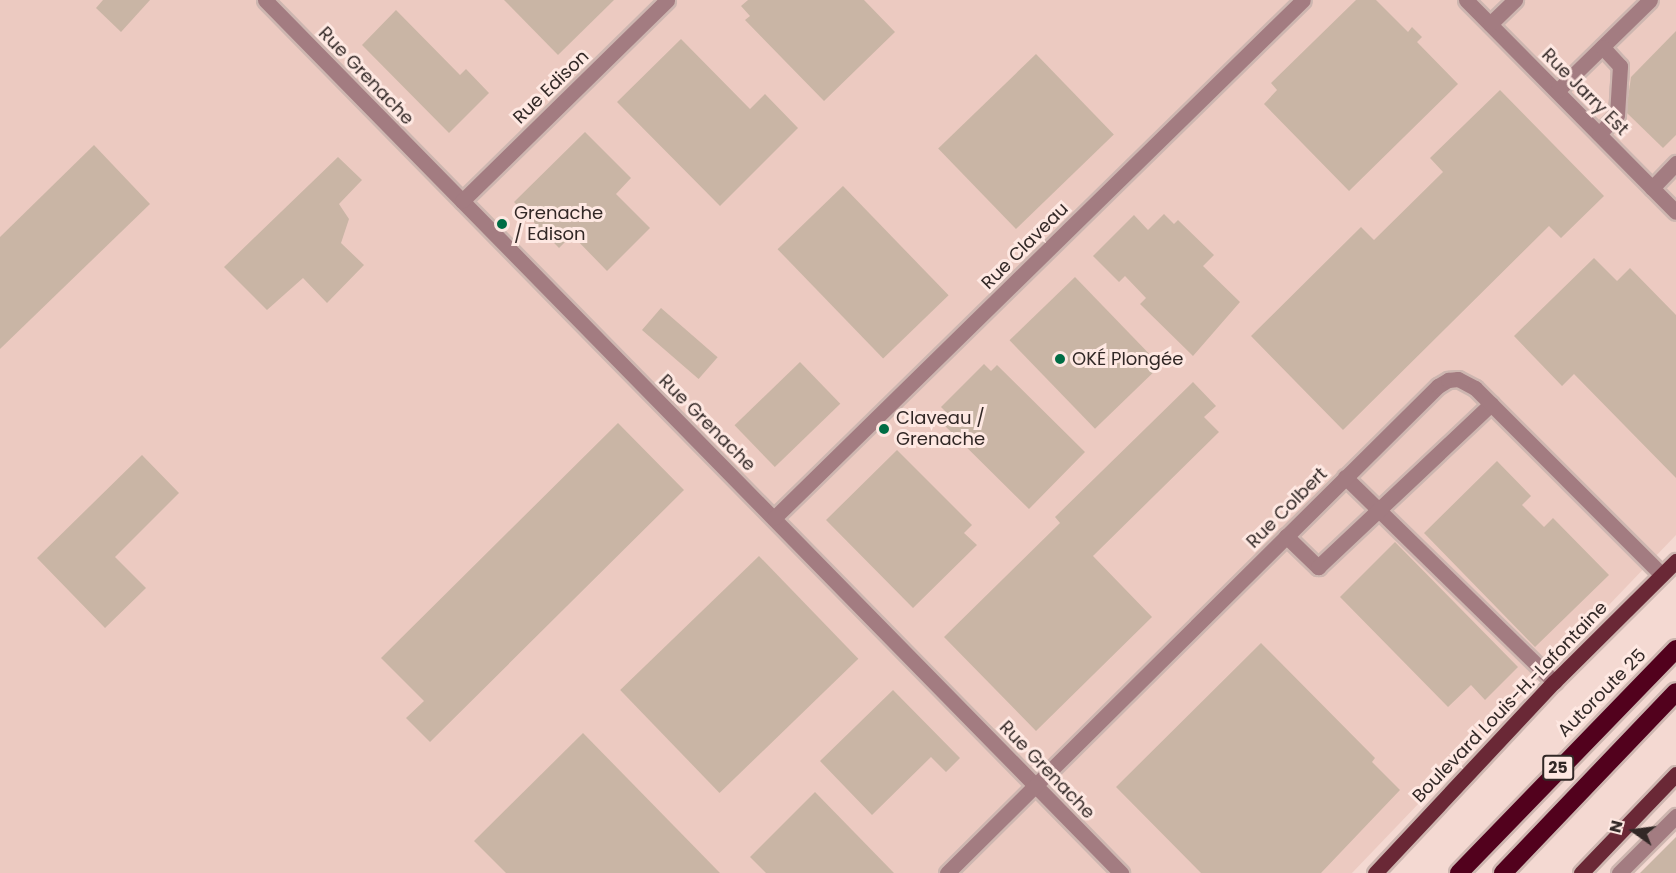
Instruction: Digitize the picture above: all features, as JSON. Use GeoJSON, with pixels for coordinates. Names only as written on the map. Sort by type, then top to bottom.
{"type":"FeatureCollection","features":[{"type":"Feature","properties":{"kind":"highway","name":"Autoroute 25"},"geometry":{"type":"LineString","coordinates":[[1459,873],[1676,649]]}},
{"type":"Feature","properties":{"kind":"highway","name":"25"},"geometry":{"type":"LineString","coordinates":[[1503,873],[1676,692]]}},
{"type":"Feature","properties":{"kind":"main road","name":"Boulevard Louis-H.-Lafontaine"},"geometry":{"type":"LineString","coordinates":[[1375,873],[1554,682],[1676,561]]}},
{"type":"Feature","properties":{"kind":"main road"},"geometry":{"type":"LineString","coordinates":[[1581,873],[1676,774]]}},
{"type":"Feature","properties":{"kind":"street","name":"Rue Grenache"},"geometry":{"type":"LineString","coordinates":[[265,0],[1121,873]]}},
{"type":"Feature","properties":{"kind":"street","name":"Rue Edison"},"geometry":{"type":"LineString","coordinates":[[462,201],[668,0]]}},
{"type":"Feature","properties":{"kind":"street","name":"Rue Claveau"},"geometry":{"type":"LineString","coordinates":[[774,518],[1303,0]]}},
{"type":"Feature","properties":{"kind":"street","name":"Rue Jarry Est"},"geometry":{"type":"LineString","coordinates":[[1466,0],[1676,212]]}},
{"type":"Feature","properties":{"kind":"street"},"geometry":{"type":"LineString","coordinates":[[1490,24],[1515,0]]}},
{"type":"Feature","properties":{"kind":"street"},"geometry":{"type":"LineString","coordinates":[[1557,91],[1650,0]]}},
{"type":"Feature","properties":{"kind":"street"},"geometry":{"type":"LineString","coordinates":[[1599,134],[1617,115],[1620,66],[1602,47]]}},
{"type":"Feature","properties":{"kind":"street"},"geometry":{"type":"LineString","coordinates":[[1653,188],[1676,163]]}},
{"type":"Feature","properties":{"kind":"street","name":"Rue Colbert"},"geometry":{"type":"LineString","coordinates":[[947,873],[1345,477],[1448,380],[1467,382],[1662,575]]}},
{"type":"Feature","properties":{"kind":"street"},"geometry":{"type":"LineString","coordinates":[[1286,536],[1318,567],[1491,404]]}},
{"type":"Feature","properties":{"kind":"street"},"geometry":{"type":"LineString","coordinates":[[1345,477],[1554,682]]}},
{"type":"Feature","properties":{"kind":"street"},"geometry":{"type":"LineString","coordinates":[[1620,873],[1676,816]]}},
{"type":"Feature","properties":{"kind":"shaded area"},"geometry":{"type":"Polygon","coordinates":[[[0,0],[1676,0],[1676,535],[1352,873],[0,873],[0,0]]]}},
{"type":"Feature","properties":{"kind":"building"},"geometry":{"type":"Polygon","coordinates":[[[103,0],[150,0],[121,32],[96,8],[103,0]]]}},
{"type":"Feature","properties":{"kind":"building"},"geometry":{"type":"Polygon","coordinates":[[[504,0],[614,0],[558,55],[504,0]]]}},
{"type":"Feature","properties":{"kind":"building"},"geometry":{"type":"Polygon","coordinates":[[[748,0],[864,0],[895,32],[824,101],[745,20],[750,16],[741,6],[748,0]]]}},
{"type":"Feature","properties":{"kind":"building"},"geometry":{"type":"Polygon","coordinates":[[[1356,0],[1376,0],[1408,32],[1412,27],[1422,37],[1417,42],[1458,84],[1349,191],[1264,104],[1277,90],[1271,83],[1356,0]]]}},
{"type":"Feature","properties":{"kind":"building"},"geometry":{"type":"Polygon","coordinates":[[[396,10],[460,75],[466,69],[489,93],[449,133],[362,45],[396,10]]]}},
{"type":"Feature","properties":{"kind":"building"},"geometry":{"type":"Polygon","coordinates":[[[1676,31],[1676,135],[1663,148],[1627,113],[1628,98],[1631,77],[1676,31]]]}},
{"type":"Feature","properties":{"kind":"building"},"geometry":{"type":"Polygon","coordinates":[[[681,39],[750,109],[765,94],[798,128],[720,206],[617,102],[681,39]]]}},
{"type":"Feature","properties":{"kind":"building"},"geometry":{"type":"Polygon","coordinates":[[[1036,54],[1114,135],[1016,229],[938,148],[1036,54]]]}},
{"type":"Feature","properties":{"kind":"building"},"geometry":{"type":"Polygon","coordinates":[[[1500,90],[1604,196],[1561,238],[1549,226],[1343,430],[1251,336],[1361,227],[1374,240],[1443,172],[1430,158],[1500,90]]]}},
{"type":"Feature","properties":{"kind":"building"},"geometry":{"type":"Polygon","coordinates":[[[585,132],[631,178],[616,194],[650,228],[607,271],[572,235],[559,248],[514,202],[585,132]]]}},
{"type":"Feature","properties":{"kind":"building"},"geometry":{"type":"Polygon","coordinates":[[[94,145],[150,204],[0,349],[0,237],[94,145]]]}},
{"type":"Feature","properties":{"kind":"building"},"geometry":{"type":"Polygon","coordinates":[[[338,157],[362,180],[339,204],[349,219],[341,243],[364,265],[327,303],[303,278],[267,310],[224,267],[338,157]]]}},
{"type":"Feature","properties":{"kind":"building"},"geometry":{"type":"Polygon","coordinates":[[[843,186],[949,295],[883,359],[778,249],[843,186]]]}},
{"type":"Feature","properties":{"kind":"building"},"geometry":{"type":"Polygon","coordinates":[[[1164,214],[1174,224],[1178,220],[1214,255],[1203,266],[1240,302],[1193,356],[1140,304],[1146,298],[1125,276],[1119,282],[1093,256],[1134,215],[1148,230],[1164,214]]]}},
{"type":"Feature","properties":{"kind":"building"},"geometry":{"type":"Polygon","coordinates":[[[1594,258],[1617,281],[1630,268],[1676,315],[1676,478],[1574,374],[1562,386],[1514,336],[1594,258]]]}},
{"type":"Feature","properties":{"kind":"building"},"geometry":{"type":"Polygon","coordinates":[[[1075,277],[1160,365],[1095,429],[1010,340],[1075,277]]]}},
{"type":"Feature","properties":{"kind":"building"},"geometry":{"type":"Polygon","coordinates":[[[661,308],[718,357],[699,379],[642,330],[661,308]]]}},
{"type":"Feature","properties":{"kind":"building"},"geometry":{"type":"Polygon","coordinates":[[[800,362],[840,404],[775,467],[735,425],[800,362]]]}},
{"type":"Feature","properties":{"kind":"building"},"geometry":{"type":"Polygon","coordinates":[[[984,364],[991,371],[997,365],[1085,452],[1029,509],[941,422],[949,415],[941,407],[984,364]]]}},
{"type":"Feature","properties":{"kind":"building"},"geometry":{"type":"Polygon","coordinates":[[[1193,382],[1216,406],[1204,417],[1219,432],[1093,556],[1152,617],[1036,731],[944,637],[1060,523],[1055,517],[1193,382]]]}},
{"type":"Feature","properties":{"kind":"building"},"geometry":{"type":"Polygon","coordinates":[[[618,423],[684,490],[430,742],[406,718],[424,701],[381,658],[618,423]]]}},
{"type":"Feature","properties":{"kind":"building"},"geometry":{"type":"Polygon","coordinates":[[[897,450],[972,525],[964,533],[977,545],[913,608],[826,520],[897,450]]]}},
{"type":"Feature","properties":{"kind":"building"},"geometry":{"type":"Polygon","coordinates":[[[142,455],[179,493],[115,557],[146,588],[105,628],[37,558],[142,455]]]}},
{"type":"Feature","properties":{"kind":"building"},"geometry":{"type":"Polygon","coordinates":[[[1497,461],[1531,496],[1522,505],[1544,527],[1553,518],[1609,575],[1535,647],[1424,533],[1497,461]]]}},
{"type":"Feature","properties":{"kind":"building"},"geometry":{"type":"Polygon","coordinates":[[[1395,542],[1518,667],[1485,700],[1471,685],[1448,707],[1340,597],[1395,542]]]}},
{"type":"Feature","properties":{"kind":"building"},"geometry":{"type":"Polygon","coordinates":[[[759,556],[858,659],[720,793],[620,690],[759,556]]]}},
{"type":"Feature","properties":{"kind":"building"},"geometry":{"type":"Polygon","coordinates":[[[1261,643],[1375,758],[1372,762],[1400,790],[1321,873],[1201,873],[1116,787],[1261,643]]]}},
{"type":"Feature","properties":{"kind":"building"},"geometry":{"type":"Polygon","coordinates":[[[893,690],[960,758],[946,772],[931,757],[872,815],[820,761],[893,690]]]}},
{"type":"Feature","properties":{"kind":"building"},"geometry":{"type":"Polygon","coordinates":[[[583,733],[720,873],[506,873],[474,841],[583,733]]]}},
{"type":"Feature","properties":{"kind":"building"},"geometry":{"type":"Polygon","coordinates":[[[815,792],[894,873],[766,873],[750,857],[815,792]]]}},
{"type":"Feature","properties":{"kind":"building"},"geometry":{"type":"Polygon","coordinates":[[[1676,837],[1676,873],[1640,873],[1676,837]]]}},
{"type":"Feature","properties":{"kind":"place","name":"Grenache / Edison"},"geometry":{"type":"Point","coordinates":[502,224]}},
{"type":"Feature","properties":{"kind":"place","name":"OKÉ Plongée"},"geometry":{"type":"Point","coordinates":[1060,359]}},
{"type":"Feature","properties":{"kind":"place","name":"Claveau / Grenache"},"geometry":{"type":"Point","coordinates":[884,429]}}]}
